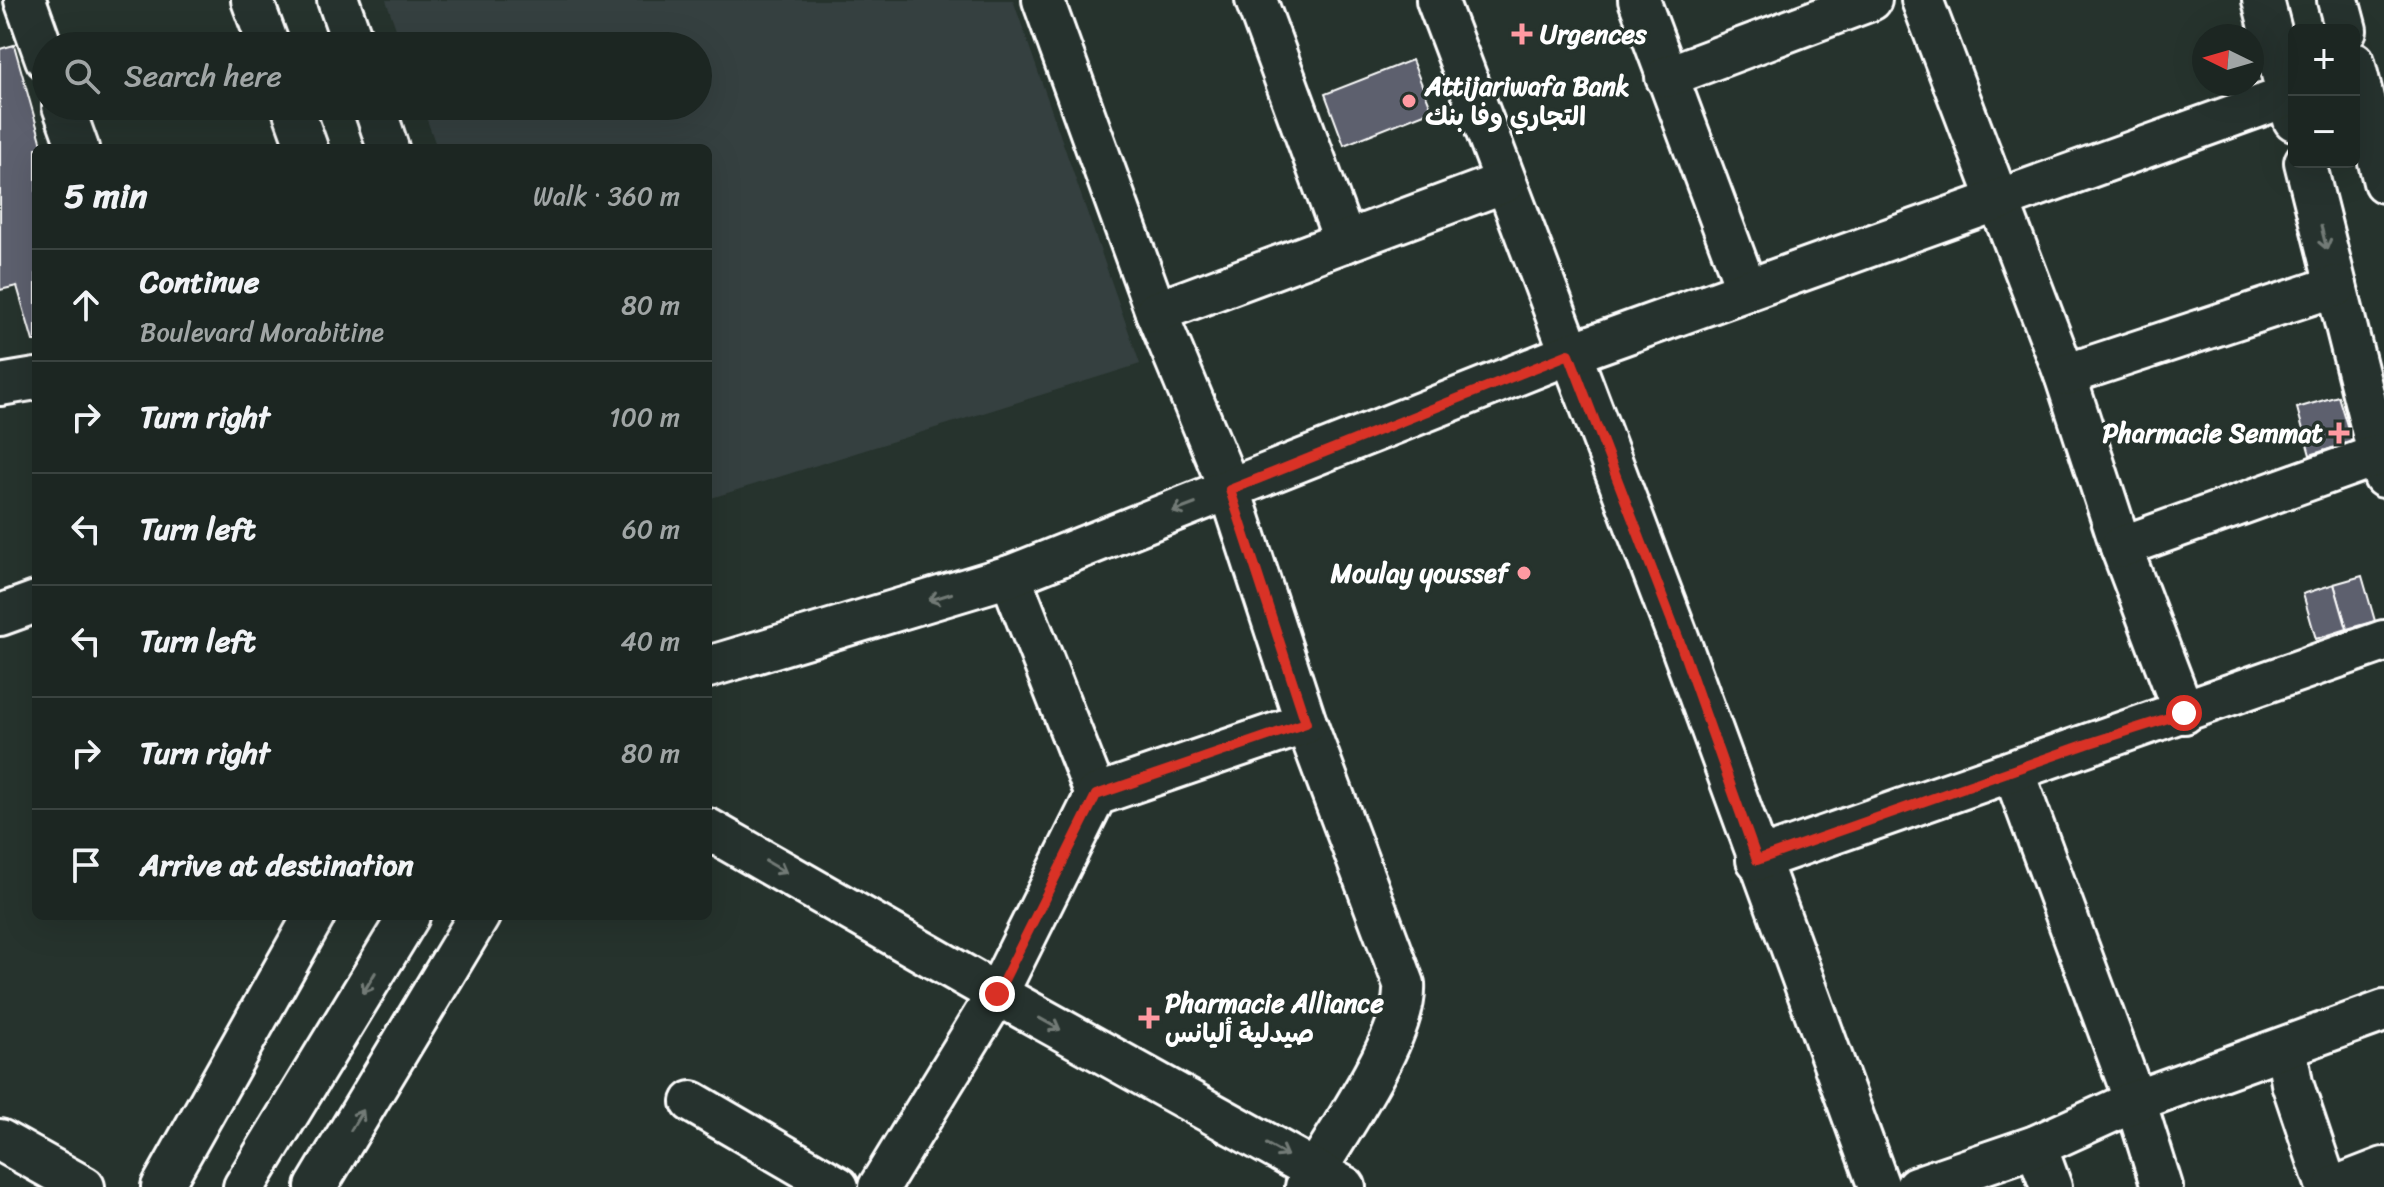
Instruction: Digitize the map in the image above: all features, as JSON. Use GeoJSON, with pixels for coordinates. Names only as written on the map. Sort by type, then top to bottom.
{"type":"FeatureCollection","features":[{"type":"Feature","properties":{"kind":"street"},"geometry":{"type":"LineString","coordinates":[[252,0],[264,32]]}},
{"type":"Feature","properties":{"kind":"street"},"geometry":{"type":"LineString","coordinates":[[338,0],[349,32]]}},
{"type":"Feature","properties":{"kind":"street"},"geometry":{"type":"LineString","coordinates":[[1256,0],[1345,242]]}},
{"type":"Feature","properties":{"kind":"street"},"geometry":{"type":"LineString","coordinates":[[1437,0],[1678,637],[1879,1187]]}},
{"type":"Feature","properties":{"kind":"street"},"geometry":{"type":"LineString","coordinates":[[1639,0],[1747,290]]}},
{"type":"Feature","properties":{"kind":"street"},"geometry":{"type":"LineString","coordinates":[[1666,77],[1871,0]]}},
{"type":"Feature","properties":{"kind":"street"},"geometry":{"type":"LineString","coordinates":[[1922,0],[2065,375],[2121,547],[2184,713]]}},
{"type":"Feature","properties":{"kind":"street"},"geometry":{"type":"LineString","coordinates":[[2263,0],[2288,96]]}},
{"type":"Feature","properties":{"kind":"street"},"geometry":{"type":"LineString","coordinates":[[2338,0],[2344,24]]}},
{"type":"Feature","properties":{"kind":"street"},"geometry":{"type":"LineString","coordinates":[[712,831],[1322,1182],[1391,1039],[1405,1001],[1404,984],[1306,723],[1230,490],[1156,312],[1051,2]]}},
{"type":"Feature","properties":{"kind":"street"},"geometry":{"type":"LineString","coordinates":[[22,5],[34,32]]}},
{"type":"Feature","properties":{"kind":"street"},"geometry":{"type":"LineString","coordinates":[[2360,86],[2384,182]]}},
{"type":"Feature","properties":{"kind":"street"},"geometry":{"type":"LineString","coordinates":[[712,666],[1010,576],[1569,354],[1998,199],[2288,109]]}},
{"type":"Feature","properties":{"kind":"street"},"geometry":{"type":"LineString","coordinates":[[68,120],[77,144]]}},
{"type":"Feature","properties":{"kind":"street"},"geometry":{"type":"LineString","coordinates":[[297,120],[306,144]]}},
{"type":"Feature","properties":{"kind":"street"},"geometry":{"type":"LineString","coordinates":[[379,120],[387,144]]}},
{"type":"Feature","properties":{"kind":"street"},"geometry":{"type":"LineString","coordinates":[[2121,547],[2381,466],[2306,168]]}},
{"type":"Feature","properties":{"kind":"street"},"geometry":{"type":"LineString","coordinates":[[1156,312],[1505,182]]}},
{"type":"Feature","properties":{"kind":"street"},"geometry":{"type":"LineString","coordinates":[[2065,375],[2336,286]]}},
{"type":"Feature","properties":{"kind":"street"},"geometry":{"type":"LineString","coordinates":[[0,385],[32,380]]}},
{"type":"Feature","properties":{"kind":"street"},"geometry":{"type":"LineString","coordinates":[[1010,576],[1096,795]]}},
{"type":"Feature","properties":{"kind":"street"},"geometry":{"type":"LineString","coordinates":[[0,615],[32,603]]}},
{"type":"Feature","properties":{"kind":"street"},"geometry":{"type":"LineString","coordinates":[[1757,860],[2384,641]]}},
{"type":"Feature","properties":{"kind":"street"},"geometry":{"type":"LineString","coordinates":[[879,1187],[997,994],[1096,795],[1306,723]]}},
{"type":"Feature","properties":{"kind":"street"},"geometry":{"type":"LineString","coordinates":[[2013,771],[2135,1101],[2162,1187]]}},
{"type":"Feature","properties":{"kind":"street"},"geometry":{"type":"LineString","coordinates":[[162,1187],[312,920]]}},
{"type":"Feature","properties":{"kind":"street"},"geometry":{"type":"LineString","coordinates":[[244,1187],[407,920]]}},
{"type":"Feature","properties":{"kind":"street"},"geometry":{"type":"LineString","coordinates":[[316,1187],[477,920]]}},
{"type":"Feature","properties":{"kind":"street"},"geometry":{"type":"LineString","coordinates":[[1916,1187],[2036,1146],[2135,1101],[2286,1049],[2384,1011]]}},
{"type":"Feature","properties":{"kind":"street"},"geometry":{"type":"LineString","coordinates":[[2286,1049],[2292,1083],[2327,1187]]}},
{"type":"Feature","properties":{"kind":"street"},"geometry":{"type":"LineString","coordinates":[[692,1102],[838,1187]]}},
{"type":"Feature","properties":{"kind":"street"},"geometry":{"type":"LineString","coordinates":[[0,1140],[84,1187]]}},
{"type":"Feature","properties":{"kind":"street"},"geometry":{"type":"LineString","coordinates":[[2036,1146],[2051,1187]]}},
{"type":"Feature","properties":{"kind":"street"},"geometry":{"type":"LineString","coordinates":[[2335,1187],[2384,1168]]}},
{"type":"Feature","properties":{"kind":"shaded area"},"geometry":{"type":"Polygon","coordinates":[[[386,0],[1013,0],[1140,364],[712,498],[712,144],[436,144],[427,120],[712,120],[712,32],[397,32],[386,0]]]}},
{"type":"Feature","properties":{"kind":"building"},"geometry":{"type":"Polygon","coordinates":[[[14,45],[32,109],[32,120],[35,120],[42,144],[32,144],[32,338],[17,286],[0,290],[0,49],[14,45]]]}},
{"type":"Feature","properties":{"kind":"building"},"geometry":{"type":"Polygon","coordinates":[[[1412,60],[1432,110],[1344,145],[1325,94],[1412,60]]]}},
{"type":"Feature","properties":{"kind":"building"},"geometry":{"type":"Polygon","coordinates":[[[2338,396],[2352,442],[2310,455],[2297,408],[2338,396]]]}},
{"type":"Feature","properties":{"kind":"building"},"geometry":{"type":"Polygon","coordinates":[[[2362,576],[2375,621],[2347,629],[2334,584],[2362,576]]]}},
{"type":"Feature","properties":{"kind":"building"},"geometry":{"type":"Polygon","coordinates":[[[2334,584],[2347,629],[2316,639],[2303,594],[2334,584]]]}},
{"type":"Feature","properties":{"kind":"place","name":"Urgences"},"geometry":{"type":"Point","coordinates":[1522,34]}},
{"type":"Feature","properties":{"kind":"place","name":"Attijariwafa Bank التجاري وفا بنك"},"geometry":{"type":"Point","coordinates":[1409,101]}},
{"type":"Feature","properties":{"kind":"place","name":"Pharmacie Semmat"},"geometry":{"type":"Point","coordinates":[2339,433]}},
{"type":"Feature","properties":{"kind":"place","name":"Moulay youssef"},"geometry":{"type":"Point","coordinates":[1524,573]}},
{"type":"Feature","properties":{"kind":"place","name":"Pharmacie Alliance صيدلية أليانس"},"geometry":{"type":"Point","coordinates":[1149,1018]}},
{"type":"Feature","properties":{"kind":"route"},"geometry":{"type":"LineString","coordinates":[[997,994],[1096,795],[1306,723],[1230,490],[1569,354],[1678,637],[1757,860],[2184,713]]}}]}
